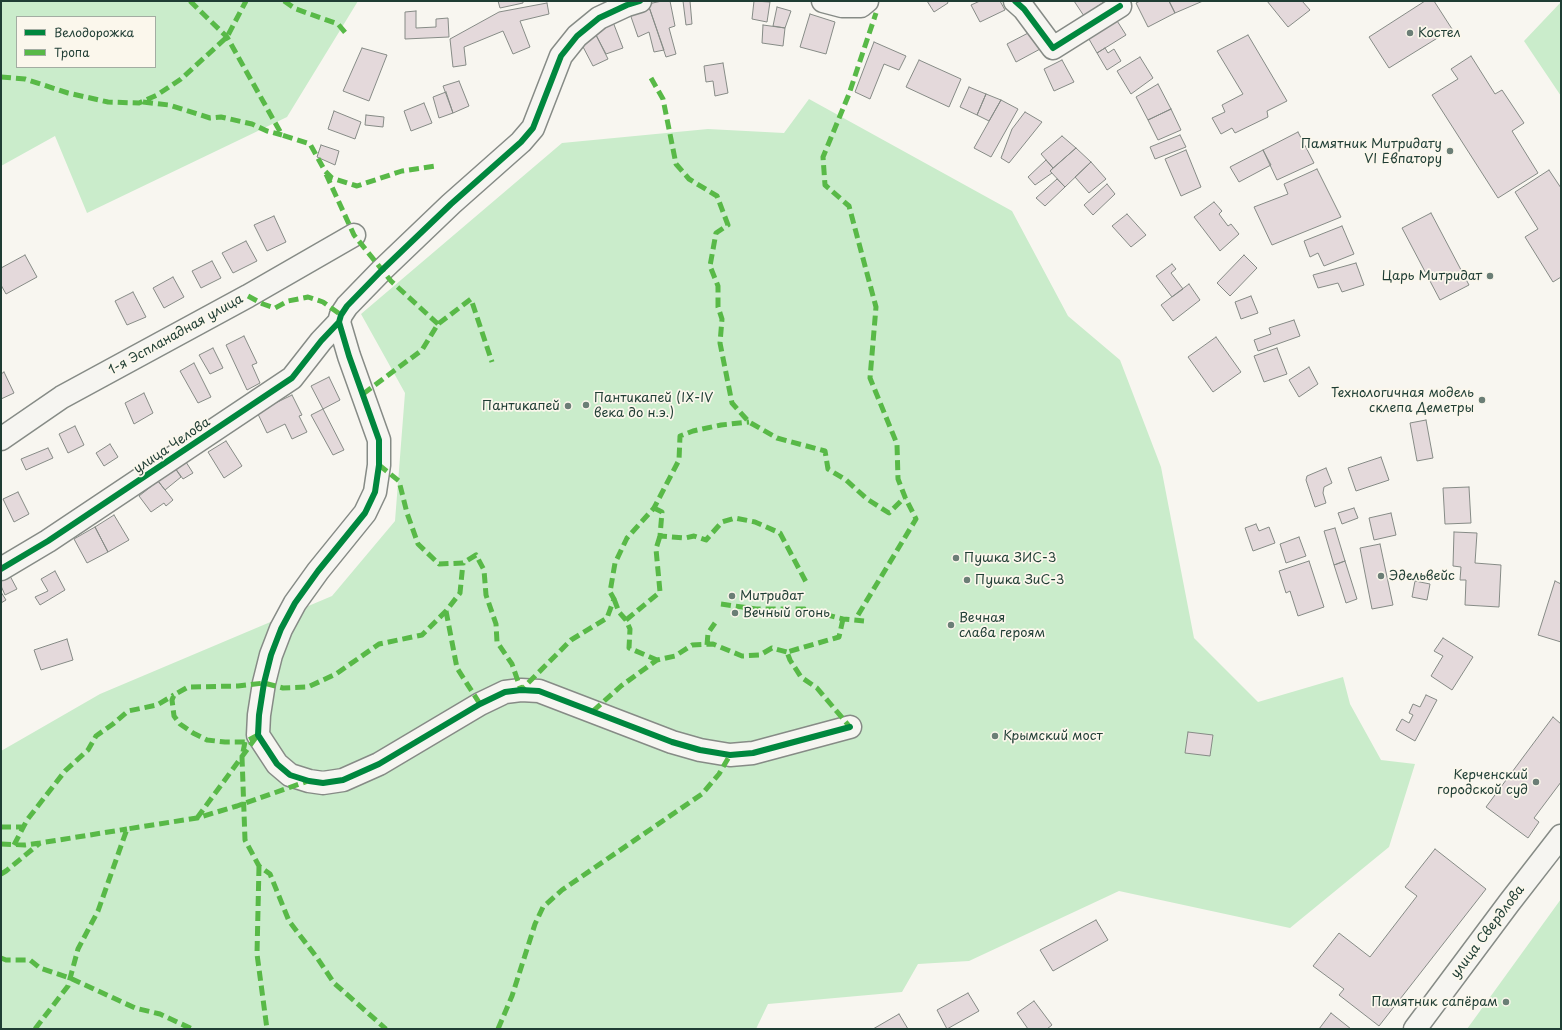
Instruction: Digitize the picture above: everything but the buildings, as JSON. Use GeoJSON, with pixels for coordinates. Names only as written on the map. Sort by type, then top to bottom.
{"type":"FeatureCollection","features":[{"type":"Feature","properties":{"kind":"street","name":"улица Челова"},"geometry":{"type":"LineString","coordinates":[[1,569],[48,542],[292,378],[321,341],[339,322],[341,315],[347,306],[451,204],[521,142],[532,128],[560,56],[578,36],[599,18],[627,5],[640,1]]}},
{"type":"Feature","properties":{"kind":"street"},"geometry":{"type":"LineString","coordinates":[[823,1],[842,6],[864,3]]}},
{"type":"Feature","properties":{"kind":"street"},"geometry":{"type":"LineString","coordinates":[[1015,1],[1024,9],[1053,48],[1120,6]]}},
{"type":"Feature","properties":{"kind":"street","name":"1-я Эспланадная улица"},"geometry":{"type":"LineString","coordinates":[[1,439],[62,397],[248,296],[354,235]]}},
{"type":"Feature","properties":{"kind":"street"},"geometry":{"type":"LineString","coordinates":[[339,322],[349,356],[379,440],[379,465],[375,492],[364,513],[318,570],[295,603],[281,629],[271,655],[264,683],[259,715],[258,735],[277,764],[290,775],[309,781],[323,783],[344,780],[379,764],[480,704],[505,692],[521,690],[540,691],[672,742],[700,750],[730,755],[753,753],[850,727]]}},
{"type":"Feature","properties":{"kind":"street","name":"улица Свердлова"},"geometry":{"type":"LineString","coordinates":[[1415,1029],[1508,903],[1561,836]]}},
{"type":"Feature","properties":{"kind":"green space"},"geometry":{"type":"Polygon","coordinates":[[[1,1],[358,1],[287,117],[87,213],[55,136],[1,166],[1,1]]]}},
{"type":"Feature","properties":{"kind":"green space"},"geometry":{"type":"Polygon","coordinates":[[[1561,2],[1561,96],[1524,41],[1561,2]]]}},
{"type":"Feature","properties":{"kind":"green space"},"geometry":{"type":"Polygon","coordinates":[[[809,99],[1012,211],[1068,316],[1120,360],[1161,467],[1194,638],[1258,702],[1343,677],[1350,704],[1381,760],[1415,764],[1389,847],[1290,928],[1119,891],[969,961],[918,964],[902,992],[768,1004],[756,1029],[1,1029],[1,751],[100,694],[332,596],[395,521],[405,393],[361,314],[562,143],[708,129],[784,133],[809,99]]]}},
{"type":"Feature","properties":{"kind":"green space"},"geometry":{"type":"Polygon","coordinates":[[[1561,899],[1561,1029],[1467,1029],[1561,899]]]}},
{"type":"Feature","properties":{"kind":"marked path"},"geometry":{"type":"LineString","coordinates":[[190,1],[227,37],[282,135],[310,144],[325,171],[332,178],[357,186],[402,171],[436,166]]}},
{"type":"Feature","properties":{"kind":"marked path"},"geometry":{"type":"LineString","coordinates":[[1,77],[25,79],[68,93],[108,102],[139,103],[157,95],[181,79],[227,37],[246,1]]}},
{"type":"Feature","properties":{"kind":"marked path"},"geometry":{"type":"LineString","coordinates":[[284,1],[296,9],[338,24],[348,36]]}},
{"type":"Feature","properties":{"kind":"marked path"},"geometry":{"type":"LineString","coordinates":[[858,615],[916,519],[898,479],[897,444],[870,378],[876,307],[849,206],[825,185],[823,157],[849,94],[876,13]]}},
{"type":"Feature","properties":{"kind":"marked path"},"geometry":{"type":"LineString","coordinates":[[651,78],[663,99],[676,164],[689,179],[717,196],[728,225],[716,233],[710,266],[718,286],[718,307],[722,319],[720,343],[732,403],[749,422],[777,438],[825,451],[828,469],[846,480],[867,499],[889,513],[905,497]]}},
{"type":"Feature","properties":{"kind":"marked path"},"geometry":{"type":"LineString","coordinates":[[143,102],[169,105],[210,118],[221,117],[252,124],[267,131],[282,135]]}},
{"type":"Feature","properties":{"kind":"marked path"},"geometry":{"type":"LineString","coordinates":[[326,174],[354,235],[391,281],[438,324]]}},
{"type":"Feature","properties":{"kind":"marked path"},"geometry":{"type":"LineString","coordinates":[[248,296],[263,304],[275,308],[288,301],[308,297],[323,302],[341,315]]}},
{"type":"Feature","properties":{"kind":"marked path"},"geometry":{"type":"LineString","coordinates":[[363,394],[422,350],[438,324],[471,299],[492,362]]}},
{"type":"Feature","properties":{"kind":"marked path"},"geometry":{"type":"LineString","coordinates":[[379,465],[399,481],[407,513],[418,544],[439,564],[463,563],[476,555],[484,570],[486,595],[496,624],[497,642],[512,664],[521,690],[571,640],[607,618],[614,599],[610,592],[615,563],[627,538],[654,508],[679,460],[680,436],[693,431],[721,425],[749,422]]}},
{"type":"Feature","properties":{"kind":"marked path"},"geometry":{"type":"LineString","coordinates":[[654,508],[662,512],[660,536],[685,538],[694,536],[706,540],[722,522],[735,518],[755,522],[780,533],[806,582]]}},
{"type":"Feature","properties":{"kind":"marked path"},"geometry":{"type":"LineString","coordinates":[[626,620],[660,592],[656,549],[660,536]]}},
{"type":"Feature","properties":{"kind":"marked path"},"geometry":{"type":"LineString","coordinates":[[258,735],[245,742],[207,740],[180,724],[174,716],[172,700],[174,695],[188,687],[238,686],[264,683],[283,688],[308,687],[336,674],[379,644],[422,635],[446,611],[460,593],[463,563]]}},
{"type":"Feature","properties":{"kind":"marked path"},"geometry":{"type":"LineString","coordinates":[[614,599],[619,612],[626,620],[630,629],[629,648],[657,660]]}},
{"type":"Feature","properties":{"kind":"marked path"},"geometry":{"type":"LineString","coordinates":[[721,604],[756,609],[804,609],[843,619],[864,621]]}},
{"type":"Feature","properties":{"kind":"marked path"},"geometry":{"type":"LineString","coordinates":[[446,611],[457,668],[480,704]]}},
{"type":"Feature","properties":{"kind":"marked path"},"geometry":{"type":"LineString","coordinates":[[843,619],[839,637],[787,652],[790,660],[801,677],[817,688],[850,727]]}},
{"type":"Feature","properties":{"kind":"marked path"},"geometry":{"type":"LineString","coordinates":[[707,645],[708,633],[715,623]]}},
{"type":"Feature","properties":{"kind":"marked path"},"geometry":{"type":"LineString","coordinates":[[593,711],[621,686],[657,660],[675,656],[692,645],[713,644],[742,656],[760,655],[772,648],[787,652]]}},
{"type":"Feature","properties":{"kind":"marked path"},"geometry":{"type":"LineString","coordinates":[[14,845],[27,820],[65,771],[88,750],[96,736],[128,711],[157,705],[174,695]]}},
{"type":"Feature","properties":{"kind":"marked path"},"geometry":{"type":"LineString","coordinates":[[197,818],[257,736]]}},
{"type":"Feature","properties":{"kind":"marked path"},"geometry":{"type":"LineString","coordinates":[[245,742],[242,757],[245,840],[259,866],[270,874],[289,921],[334,983],[386,1029]]}},
{"type":"Feature","properties":{"kind":"marked path"},"geometry":{"type":"LineString","coordinates":[[498,1029],[512,996],[535,924],[543,907],[562,890],[702,794],[719,774],[730,755]]}},
{"type":"Feature","properties":{"kind":"marked path"},"geometry":{"type":"LineString","coordinates":[[35,1029],[68,986],[78,949],[98,911],[127,829],[197,818],[237,806],[308,781]]}},
{"type":"Feature","properties":{"kind":"marked path"},"geometry":{"type":"LineString","coordinates":[[1,827],[23,827]]}},
{"type":"Feature","properties":{"kind":"marked path"},"geometry":{"type":"LineString","coordinates":[[1,844],[25,845],[127,829]]}},
{"type":"Feature","properties":{"kind":"marked path"},"geometry":{"type":"LineString","coordinates":[[1,874],[40,843]]}},
{"type":"Feature","properties":{"kind":"marked path"},"geometry":{"type":"LineString","coordinates":[[259,866],[257,954],[267,1029]]}},
{"type":"Feature","properties":{"kind":"marked path"},"geometry":{"type":"LineString","coordinates":[[1,958],[6,960],[30,960],[40,968],[70,978],[135,1008],[160,1014],[192,1029]]}},
{"type":"Feature","properties":{"kind":"cycle path"},"geometry":{"type":"LineString","coordinates":[[640,1],[627,5],[599,18],[577,36],[561,56],[533,128],[521,142],[451,204],[382,270],[347,306],[341,315],[339,322],[349,356],[379,440],[379,465],[375,492],[365,513],[318,571],[295,603],[281,629],[271,655],[264,683],[259,715],[258,735],[277,764],[290,775],[309,781],[323,783],[343,780],[379,764],[480,704],[505,692],[521,690],[539,691],[672,742],[700,750],[730,755],[753,753],[850,727]]}},
{"type":"Feature","properties":{"kind":"cycle path"},"geometry":{"type":"LineString","coordinates":[[1015,1],[1024,9],[1053,48],[1120,6]]}},
{"type":"Feature","properties":{"kind":"cycle path"},"geometry":{"type":"LineString","coordinates":[[1,569],[48,541],[292,378],[321,341],[339,322]]}},
{"type":"Feature","properties":{"kind":"place","name":"Костел"},"geometry":{"type":"Point","coordinates":[1410,33]}},
{"type":"Feature","properties":{"kind":"place","name":"Памятник Митридату VI Евпатору"},"geometry":{"type":"Point","coordinates":[1450,151]}},
{"type":"Feature","properties":{"kind":"place","name":"Царь Митридат"},"geometry":{"type":"Point","coordinates":[1490,276]}},
{"type":"Feature","properties":{"kind":"place","name":"Технологичная модель склепа Деметры"},"geometry":{"type":"Point","coordinates":[1482,400]}},
{"type":"Feature","properties":{"kind":"place","name":"Пантикапей (IX-IV века до н.э.)"},"geometry":{"type":"Point","coordinates":[586,405]}},
{"type":"Feature","properties":{"kind":"place","name":"Пантикапей"},"geometry":{"type":"Point","coordinates":[568,406]}},
{"type":"Feature","properties":{"kind":"place","name":"Пушка ЗИС-3"},"geometry":{"type":"Point","coordinates":[956,558]}},
{"type":"Feature","properties":{"kind":"place","name":"Эдельвейс"},"geometry":{"type":"Point","coordinates":[1381,576]}},
{"type":"Feature","properties":{"kind":"place","name":"Пушка ЗиС-3"},"geometry":{"type":"Point","coordinates":[967,580]}},
{"type":"Feature","properties":{"kind":"place","name":"Митридат"},"geometry":{"type":"Point","coordinates":[732,596]}},
{"type":"Feature","properties":{"kind":"place","name":"Вечный огонь"},"geometry":{"type":"Point","coordinates":[735,613]}},
{"type":"Feature","properties":{"kind":"place","name":"Вечная слава героям"},"geometry":{"type":"Point","coordinates":[951,625]}},
{"type":"Feature","properties":{"kind":"place","name":"Крымский мост"},"geometry":{"type":"Point","coordinates":[995,736]}},
{"type":"Feature","properties":{"kind":"place","name":"Керченский городской суд"},"geometry":{"type":"Point","coordinates":[1536,782]}},
{"type":"Feature","properties":{"kind":"place","name":"Памятник сапёрам"},"geometry":{"type":"Point","coordinates":[1506,1002]}}]}
